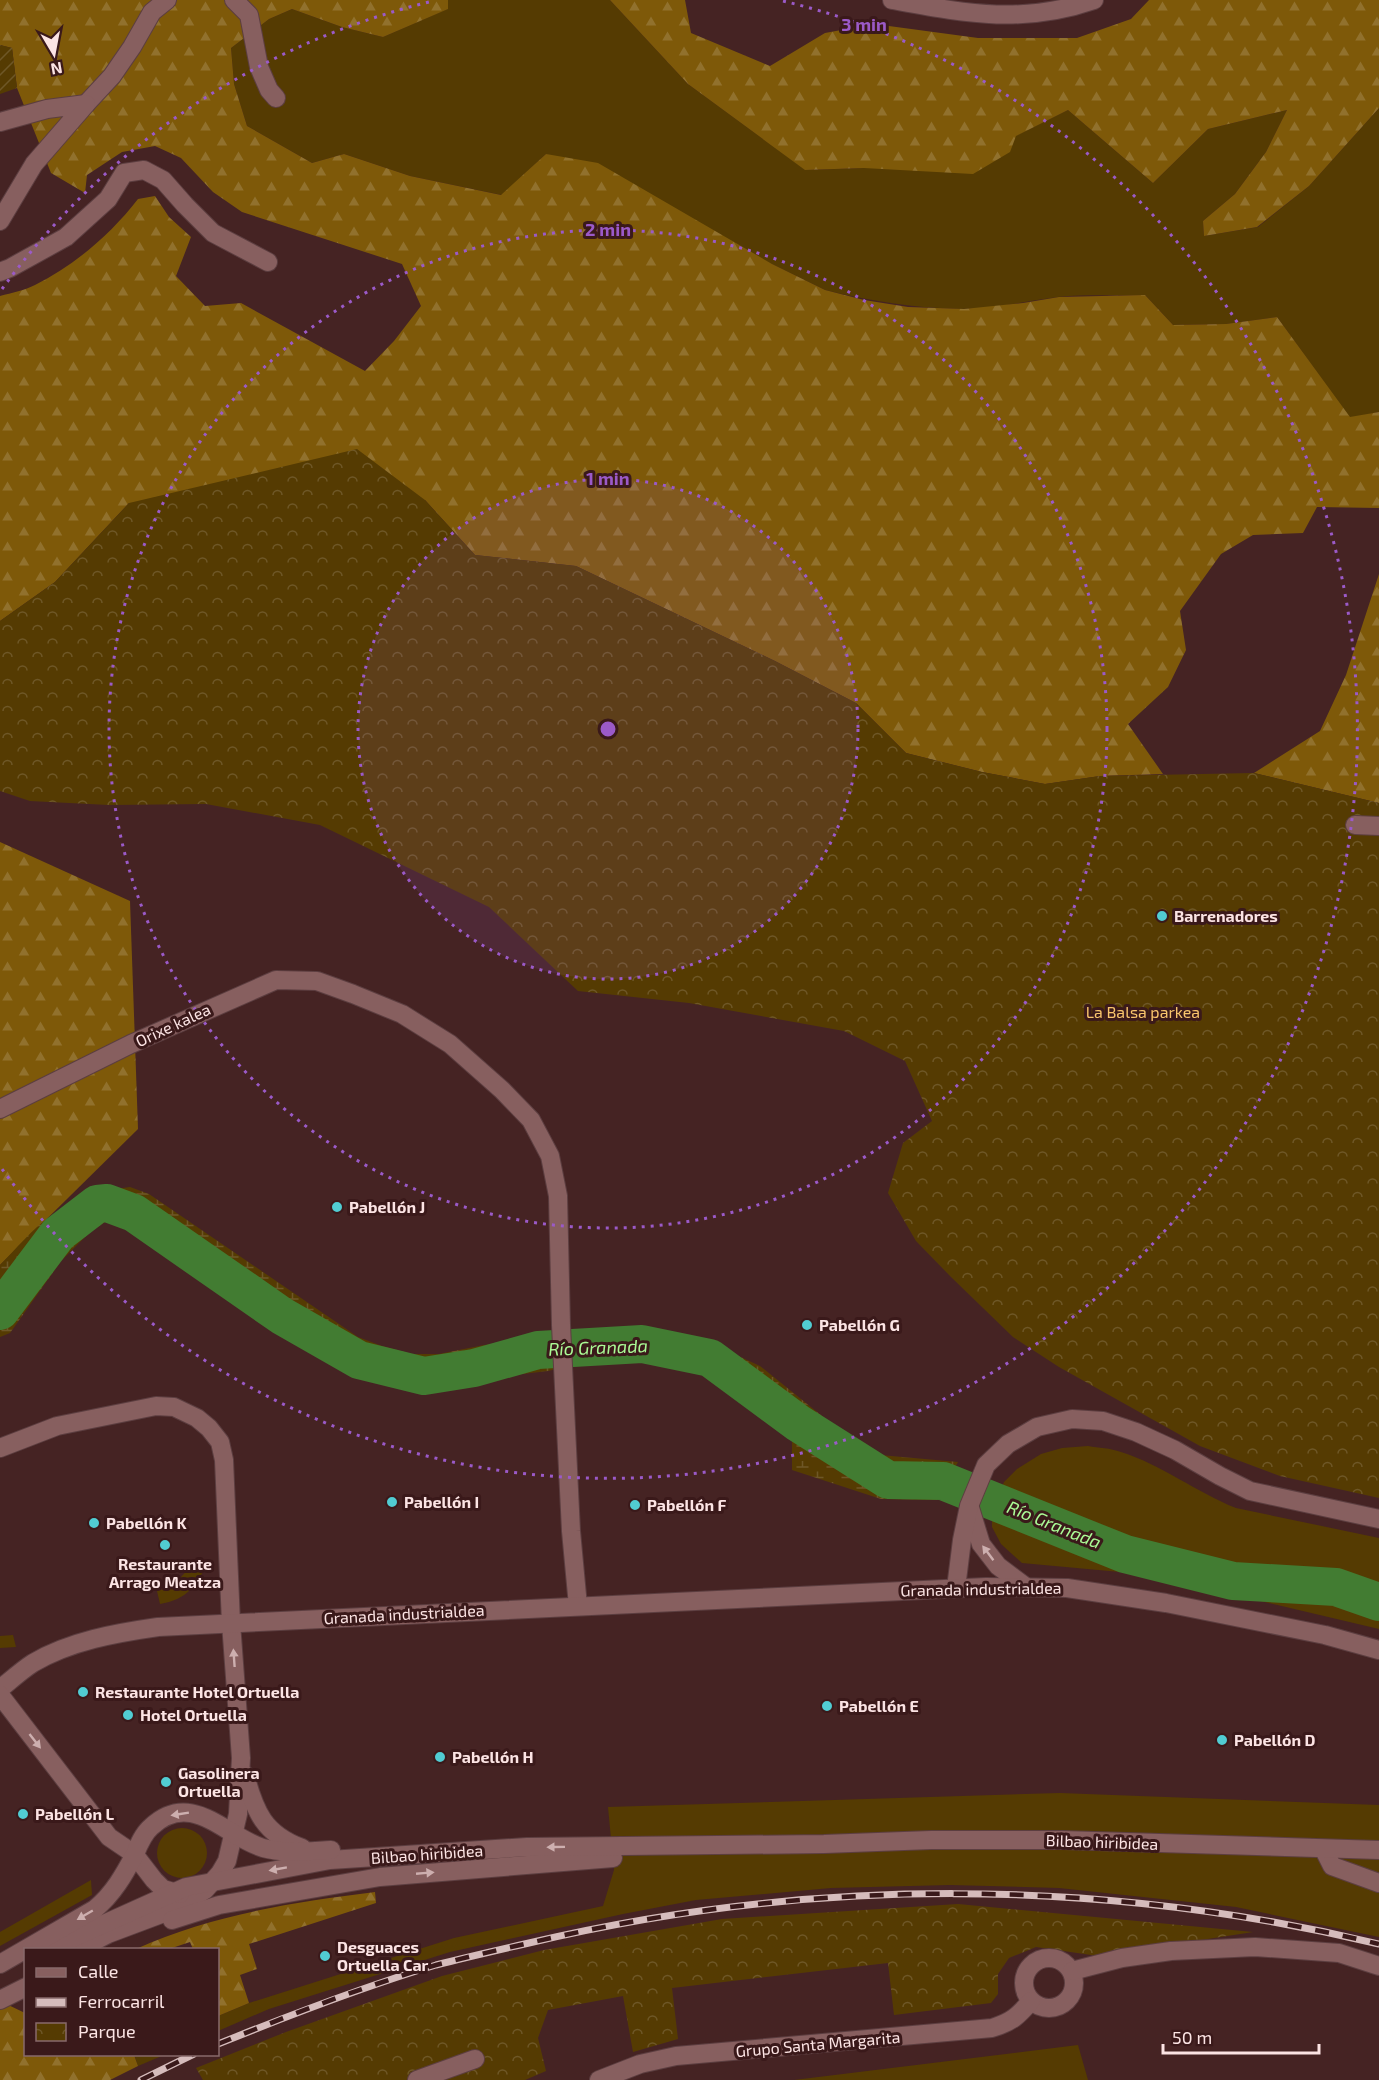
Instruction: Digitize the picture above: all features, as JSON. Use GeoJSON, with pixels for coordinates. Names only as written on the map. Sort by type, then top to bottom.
{"type":"FeatureCollection","features":[{"type":"Feature","properties":{"kind":"street"},"geometry":{"type":"LineString","coordinates":[[0,221],[34,164],[119,66],[152,12],[167,0]]}},
{"type":"Feature","properties":{"kind":"street"},"geometry":{"type":"LineString","coordinates":[[234,0],[249,15],[259,67],[269,90],[276,98]]}},
{"type":"Feature","properties":{"kind":"street"},"geometry":{"type":"LineString","coordinates":[[892,0],[1004,15],[1029,15],[1057,11],[1094,0]]}},
{"type":"Feature","properties":{"kind":"street"},"geometry":{"type":"LineString","coordinates":[[0,122],[47,109],[86,104]]}},
{"type":"Feature","properties":{"kind":"street"},"geometry":{"type":"LineString","coordinates":[[0,272],[66,237],[108,199],[124,173],[144,170],[163,180],[184,205],[213,233],[268,262]]}},
{"type":"Feature","properties":{"kind":"street"},"geometry":{"type":"LineString","coordinates":[[1355,825],[1379,826]]}},
{"type":"Feature","properties":{"kind":"street","name":"Orixe kalea"},"geometry":{"type":"LineString","coordinates":[[0,1109],[131,1044],[276,980],[317,981],[353,993],[402,1014],[450,1044],[502,1090],[531,1120],[550,1156],[558,1196],[561,1325],[571,1531],[578,1606]]}},
{"type":"Feature","properties":{"kind":"street"},"geometry":{"type":"LineString","coordinates":[[0,1448],[57,1426],[156,1406],[174,1407],[197,1418],[220,1442],[224,1460],[231,1623],[241,1758],[238,1814],[227,1861],[214,1880],[196,1896],[172,1910],[108,1934],[81,1948]]}},
{"type":"Feature","properties":{"kind":"street"},"geometry":{"type":"LineString","coordinates":[[956,1588],[969,1506],[986,1465],[1008,1444],[1037,1427],[1072,1419],[1103,1420],[1136,1432],[1174,1449],[1250,1491],[1379,1520]]}},
{"type":"Feature","properties":{"kind":"street"},"geometry":{"type":"LineString","coordinates":[[969,1506],[981,1544],[998,1566],[1026,1587]]}},
{"type":"Feature","properties":{"kind":"street","name":"Granada industrialdea"},"geometry":{"type":"LineString","coordinates":[[0,1689],[33,1663],[66,1648],[106,1636],[158,1627],[956,1588],[1066,1588],[1166,1604],[1324,1635],[1379,1650]]}},
{"type":"Feature","properties":{"kind":"street"},"geometry":{"type":"LineString","coordinates":[[0,1695],[109,1837],[134,1854],[163,1889],[183,1895],[210,1896],[355,1871],[380,1877]]}},
{"type":"Feature","properties":{"kind":"street"},"geometry":{"type":"LineString","coordinates":[[241,1758],[252,1802],[270,1831],[281,1839],[310,1851]]}},
{"type":"Feature","properties":{"kind":"street"},"geometry":{"type":"LineString","coordinates":[[28,1948],[95,1909],[108,1898],[141,1839],[163,1818],[178,1813],[193,1813],[206,1817],[232,1834],[266,1849],[310,1851],[488,1838],[526,1847]]}},
{"type":"Feature","properties":{"kind":"street"},"geometry":{"type":"LineString","coordinates":[[108,1898],[116,1870],[109,1837]]}},
{"type":"Feature","properties":{"kind":"street","name":"Bilbao hiribidea"},"geometry":{"type":"LineString","coordinates":[[109,1948],[196,1911],[219,1905],[380,1877],[528,1863],[824,1844],[931,1840],[1063,1839],[1324,1850],[1379,1850]]}},
{"type":"Feature","properties":{"kind":"street","name":"Bilbao hiribidea"},"geometry":{"type":"LineString","coordinates":[[49,1948],[173,1892],[214,1880],[330,1860],[526,1847],[824,1844]]}},
{"type":"Feature","properties":{"kind":"street"},"geometry":{"type":"LineString","coordinates":[[1324,1850],[1332,1866],[1379,1883]]}},
{"type":"Feature","properties":{"kind":"street"},"geometry":{"type":"LineString","coordinates":[[1072,1971],[1122,1958],[1255,1947],[1339,1953],[1379,1966]]}},
{"type":"Feature","properties":{"kind":"street"},"geometry":{"type":"LineString","coordinates":[[0,1964],[24,1950]]}},
{"type":"Feature","properties":{"kind":"street"},"geometry":{"type":"LineString","coordinates":[[1043,1958],[1060,1959],[1072,1971],[1074,1986],[1067,2001],[1045,2008],[1031,2001],[1023,1982],[1029,1967],[1035,1961],[1043,1958]]}},
{"type":"Feature","properties":{"kind":"street"},"geometry":{"type":"LineString","coordinates":[[0,1976],[24,1962]]}},
{"type":"Feature","properties":{"kind":"street","name":"Grupo Santa Margarita"},"geometry":{"type":"LineString","coordinates":[[599,2080],[640,2064],[676,2056],[992,2028],[1017,2017],[1031,2001]]}},
{"type":"Feature","properties":{"kind":"street"},"geometry":{"type":"LineString","coordinates":[[417,2080],[475,2059]]}},
{"type":"Feature","properties":{"kind":"green space"},"geometry":{"type":"Polygon","coordinates":[[[0,0],[448,0],[448,9],[383,37],[342,27],[292,9],[269,19],[231,48],[234,84],[247,126],[312,163],[344,154],[410,176],[501,195],[546,154],[598,163],[772,264],[825,290],[864,300],[908,307],[964,309],[1059,297],[1145,295],[1173,325],[1226,324],[1277,317],[1350,417],[1379,412],[1379,508],[1317,507],[1303,533],[1253,535],[1221,554],[1180,611],[1186,650],[1168,687],[1128,724],[1163,774],[1100,776],[1045,784],[982,772],[906,753],[856,703],[775,661],[576,566],[475,555],[425,500],[129,503],[55,582],[0,621],[0,296],[31,287],[64,268],[104,236],[138,199],[155,196],[169,217],[191,237],[176,276],[205,306],[241,303],[365,371],[394,341],[421,306],[402,264],[242,212],[213,192],[181,158],[155,146],[122,152],[87,175],[85,193],[51,173],[17,88],[12,48],[0,45],[0,0]]]}},
{"type":"Feature","properties":{"kind":"green space"},"geometry":{"type":"Polygon","coordinates":[[[448,0],[610,0],[688,84],[806,170],[864,168],[1015,136],[1068,110],[1153,183],[1208,129],[1287,110],[1266,152],[1235,194],[1203,221],[1204,236],[1258,227],[1309,186],[1379,108],[1379,412],[1350,418],[1277,317],[1226,324],[1173,325],[1145,295],[1069,296],[973,309],[909,305],[859,297],[825,290],[546,154],[502,195],[410,176],[344,154],[312,163],[247,126],[234,84],[231,48],[269,19],[292,9],[342,27],[383,37],[447,9],[448,0]]]}},
{"type":"Feature","properties":{"kind":"green space"},"geometry":{"type":"Polygon","coordinates":[[[610,0],[685,0],[691,33],[770,66],[825,33],[874,24],[978,38],[1077,38],[1131,19],[1149,0],[1379,0],[1379,108],[1309,186],[1257,227],[1204,236],[1203,221],[1235,194],[1266,152],[1287,110],[1208,129],[1153,183],[1068,110],[1016,136],[1010,152],[973,174],[864,168],[805,170],[688,84],[610,0]]]}},
{"type":"Feature","properties":{"kind":"green space"},"geometry":{"type":"Polygon","coordinates":[[[0,45],[12,48],[17,88],[0,94],[0,45]]]}},
{"type":"Feature","properties":{"kind":"green space","name":"La Balsa parkea"},"geometry":{"type":"Polygon","coordinates":[[[357,449],[425,500],[475,555],[576,566],[775,661],[856,703],[906,753],[982,772],[1045,784],[1100,776],[1254,773],[1379,803],[1379,1498],[1280,1476],[1200,1446],[1059,1367],[1013,1337],[916,1241],[888,1193],[903,1143],[932,1121],[905,1061],[844,1031],[689,1003],[578,991],[489,907],[320,825],[206,804],[109,805],[30,801],[0,791],[0,621],[55,582],[129,503],[357,449]]]}},
{"type":"Feature","properties":{"kind":"green space"},"geometry":{"type":"Polygon","coordinates":[[[1379,574],[1379,803],[1254,773],[1320,731],[1346,675],[1379,574]]]}},
{"type":"Feature","properties":{"kind":"green space"},"geometry":{"type":"Polygon","coordinates":[[[0,842],[130,901],[138,1129],[0,1265],[0,842]]]}},
{"type":"Feature","properties":{"kind":"green space"},"geometry":{"type":"Polygon","coordinates":[[[130,1187],[149,1194],[358,1337],[382,1346],[412,1354],[439,1354],[484,1345],[620,1331],[708,1342],[760,1366],[869,1454],[958,1462],[937,1500],[881,1499],[792,1470],[792,1440],[699,1366],[626,1353],[548,1371],[481,1379],[431,1390],[360,1377],[305,1347],[141,1228],[120,1220],[105,1222],[90,1232],[61,1261],[10,1333],[0,1337],[0,1265],[24,1239],[60,1210],[89,1196],[130,1187]]]}},
{"type":"Feature","properties":{"kind":"green space"},"geometry":{"type":"Polygon","coordinates":[[[1088,1446],[1136,1457],[1236,1508],[1379,1538],[1379,1629],[1131,1573],[1022,1563],[1001,1544],[992,1527],[992,1514],[1004,1482],[1017,1469],[1041,1454],[1062,1448],[1088,1446]]]}},
{"type":"Feature","properties":{"kind":"green space"},"geometry":{"type":"Polygon","coordinates":[[[207,1561],[200,1577],[190,1590],[177,1599],[160,1604],[157,1591],[172,1587],[190,1567],[190,1562],[207,1561]]]}},
{"type":"Feature","properties":{"kind":"green space"},"geometry":{"type":"Polygon","coordinates":[[[13,1635],[16,1647],[0,1648],[0,1636],[13,1635]]]}},
{"type":"Feature","properties":{"kind":"green space"},"geometry":{"type":"Polygon","coordinates":[[[1060,1793],[1379,1805],[1379,1937],[1236,1907],[1059,1888],[950,1885],[831,1888],[696,1900],[450,1952],[269,2009],[219,2031],[219,2016],[249,2003],[454,1938],[603,1906],[614,1870],[608,1807],[1060,1793]]]}},
{"type":"Feature","properties":{"kind":"green space"},"geometry":{"type":"Polygon","coordinates":[[[182,1828],[200,1835],[207,1853],[200,1871],[182,1878],[164,1871],[157,1853],[164,1835],[182,1828]]]}},
{"type":"Feature","properties":{"kind":"green space"},"geometry":{"type":"Polygon","coordinates":[[[91,1880],[92,1895],[0,1946],[0,1932],[91,1880]]]}},
{"type":"Feature","properties":{"kind":"green space"},"geometry":{"type":"Polygon","coordinates":[[[375,1892],[376,1903],[249,1944],[257,1969],[240,1975],[249,2003],[219,2016],[219,1948],[193,1948],[190,1942],[172,1948],[138,1948],[164,1937],[223,1919],[314,1900],[375,1892]]]}},
{"type":"Feature","properties":{"kind":"green space"},"geometry":{"type":"Polygon","coordinates":[[[958,1904],[1253,1932],[1098,1956],[1036,1947],[1009,1958],[998,1974],[998,1994],[991,2003],[894,2015],[888,1963],[672,1988],[678,2039],[633,2052],[623,1996],[548,2010],[538,2038],[546,2071],[525,2080],[203,2080],[196,2068],[286,2032],[442,1976],[544,1950],[722,1919],[958,1904]]]}},
{"type":"Feature","properties":{"kind":"green space"},"geometry":{"type":"Polygon","coordinates":[[[0,2001],[24,2013],[24,2056],[134,2056],[138,2066],[110,2080],[0,2080],[0,2001]]]}},
{"type":"Feature","properties":{"kind":"green space"},"geometry":{"type":"Polygon","coordinates":[[[1078,2045],[1088,2080],[794,2080],[1078,2045]]]}},
{"type":"Feature","properties":{"kind":"green space"},"geometry":{"type":"Polygon","coordinates":[[[135,2056],[162,2056],[138,2066],[135,2056]]]}},
{"type":"Feature","properties":{"kind":"waterway","name":"Río Granada"},"geometry":{"type":"LineString","coordinates":[[0,1311],[58,1234],[97,1204],[107,1203],[134,1213],[282,1316],[359,1360],[424,1376],[474,1368],[538,1350],[642,1344],[710,1358],[798,1423],[888,1480],[943,1481],[1125,1554],[1233,1581],[1336,1587],[1379,1602]]}},
{"type":"Feature","properties":{"kind":"railway"},"geometry":{"type":"LineString","coordinates":[[219,2044],[299,2012],[436,1965],[634,1921],[740,1906],[847,1897],[954,1894],[1060,1897],[1167,1906],[1273,1922],[1379,1944]]}},
{"type":"Feature","properties":{"kind":"railway"},"geometry":{"type":"LineString","coordinates":[[141,2080],[190,2056]]}},
{"type":"Feature","properties":{"kind":"place","name":"Barrenadores"},"geometry":{"type":"Point","coordinates":[1162,916]}},
{"type":"Feature","properties":{"kind":"place","name":"Pabellón J"},"geometry":{"type":"Point","coordinates":[337,1207]}},
{"type":"Feature","properties":{"kind":"place","name":"Pabellón G"},"geometry":{"type":"Point","coordinates":[807,1325]}},
{"type":"Feature","properties":{"kind":"place","name":"Pabellón I"},"geometry":{"type":"Point","coordinates":[392,1502]}},
{"type":"Feature","properties":{"kind":"place","name":"Pabellón F"},"geometry":{"type":"Point","coordinates":[635,1505]}},
{"type":"Feature","properties":{"kind":"place","name":"Pabellón K"},"geometry":{"type":"Point","coordinates":[94,1523]}},
{"type":"Feature","properties":{"kind":"place","name":"Restaurante Arrago Meatza"},"geometry":{"type":"Point","coordinates":[165,1545]}},
{"type":"Feature","properties":{"kind":"place","name":"Restaurante Hotel Ortuella"},"geometry":{"type":"Point","coordinates":[83,1692]}},
{"type":"Feature","properties":{"kind":"place","name":"Pabellón E"},"geometry":{"type":"Point","coordinates":[827,1706]}},
{"type":"Feature","properties":{"kind":"place","name":"Hotel Ortuella"},"geometry":{"type":"Point","coordinates":[128,1715]}},
{"type":"Feature","properties":{"kind":"place","name":"Pabellón D"},"geometry":{"type":"Point","coordinates":[1222,1740]}},
{"type":"Feature","properties":{"kind":"place","name":"Pabellón H"},"geometry":{"type":"Point","coordinates":[440,1757]}},
{"type":"Feature","properties":{"kind":"place","name":"Gasolinera Ortuella"},"geometry":{"type":"Point","coordinates":[166,1782]}},
{"type":"Feature","properties":{"kind":"place","name":"Pabellón L"},"geometry":{"type":"Point","coordinates":[23,1814]}},
{"type":"Feature","properties":{"kind":"place","name":"Desguaces Ortuella Car"},"geometry":{"type":"Point","coordinates":[325,1956]}}]}
